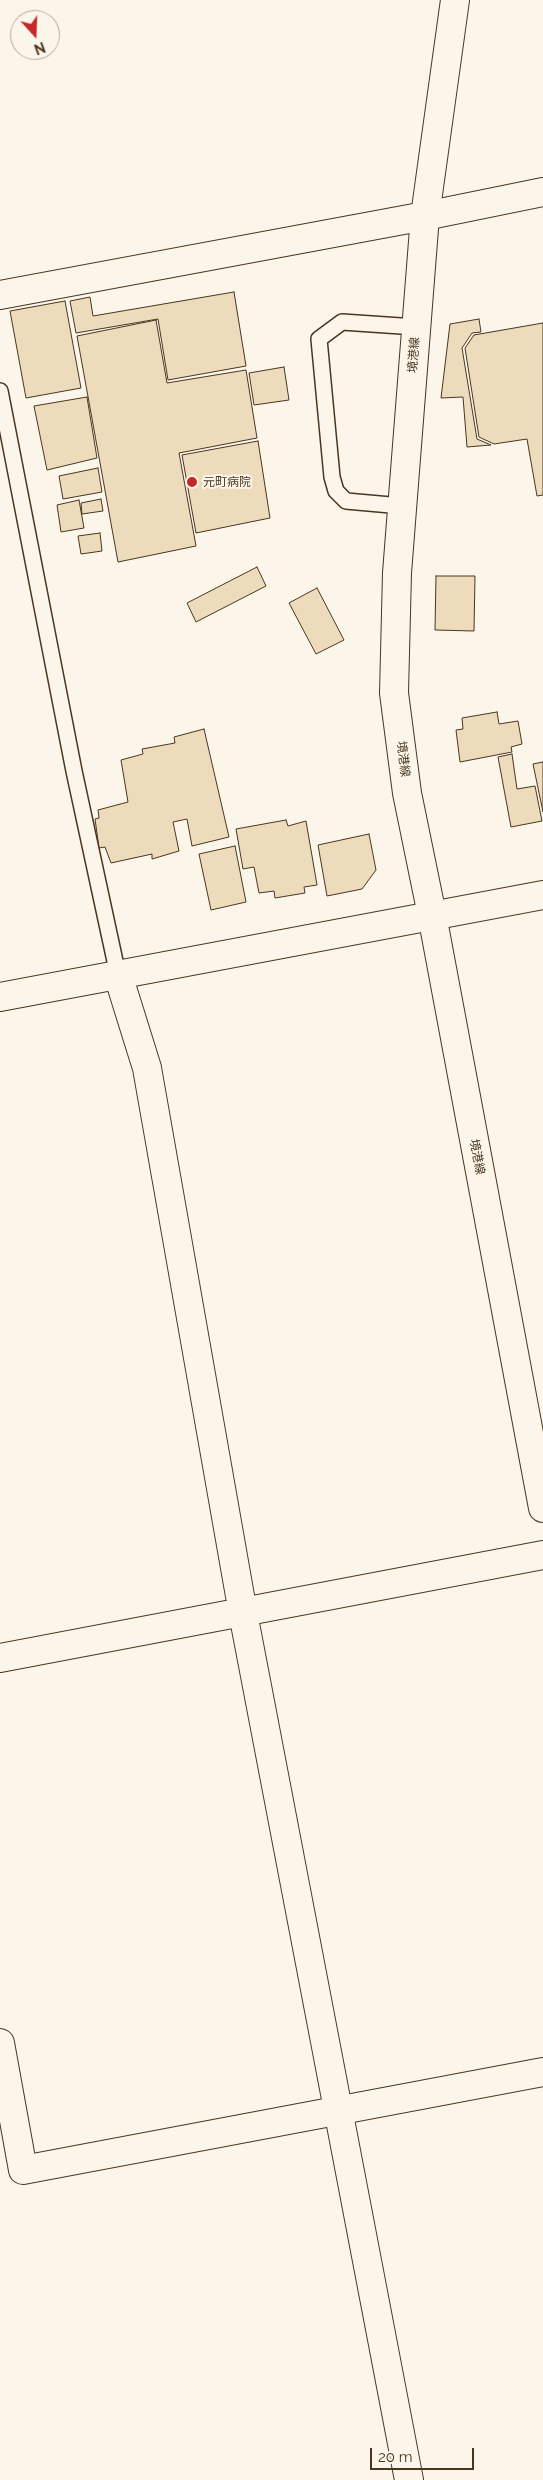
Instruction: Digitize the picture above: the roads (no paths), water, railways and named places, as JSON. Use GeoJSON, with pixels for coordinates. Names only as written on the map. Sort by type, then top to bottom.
{"type":"FeatureCollection","features":[{"type":"Feature","properties":{"kind":"street","name":"境港線"},"geometry":{"type":"LineString","coordinates":[[455,0],[424,216],[397,573],[394,693],[407,793],[432,915],[543,1508]]}},
{"type":"Feature","properties":{"kind":"street"},"geometry":{"type":"LineString","coordinates":[[0,295],[543,192]]}},
{"type":"Feature","properties":{"kind":"street"},"geometry":{"type":"LineString","coordinates":[[0,997],[543,895]]}},
{"type":"Feature","properties":{"kind":"street"},"geometry":{"type":"LineString","coordinates":[[118,975],[147,1068],[243,1613],[409,2480]]}},
{"type":"Feature","properties":{"kind":"street"},"geometry":{"type":"LineString","coordinates":[[0,1658],[543,1555]]}},
{"type":"Feature","properties":{"kind":"street"},"geometry":{"type":"LineString","coordinates":[[0,2043],[23,2170],[543,2072]]}},
{"type":"Feature","properties":{"kind":"lane"},"geometry":{"type":"LineString","coordinates":[[402,506],[346,501],[336,491],[332,477],[319,339],[342,322],[416,328]]}},
{"type":"Feature","properties":{"kind":"lane"},"geometry":{"type":"LineString","coordinates":[[0,391],[74,771],[118,975]]}},
{"type":"Feature","properties":{"kind":"place","name":"元町病院"},"geometry":{"type":"Point","coordinates":[192,482]}}]}
